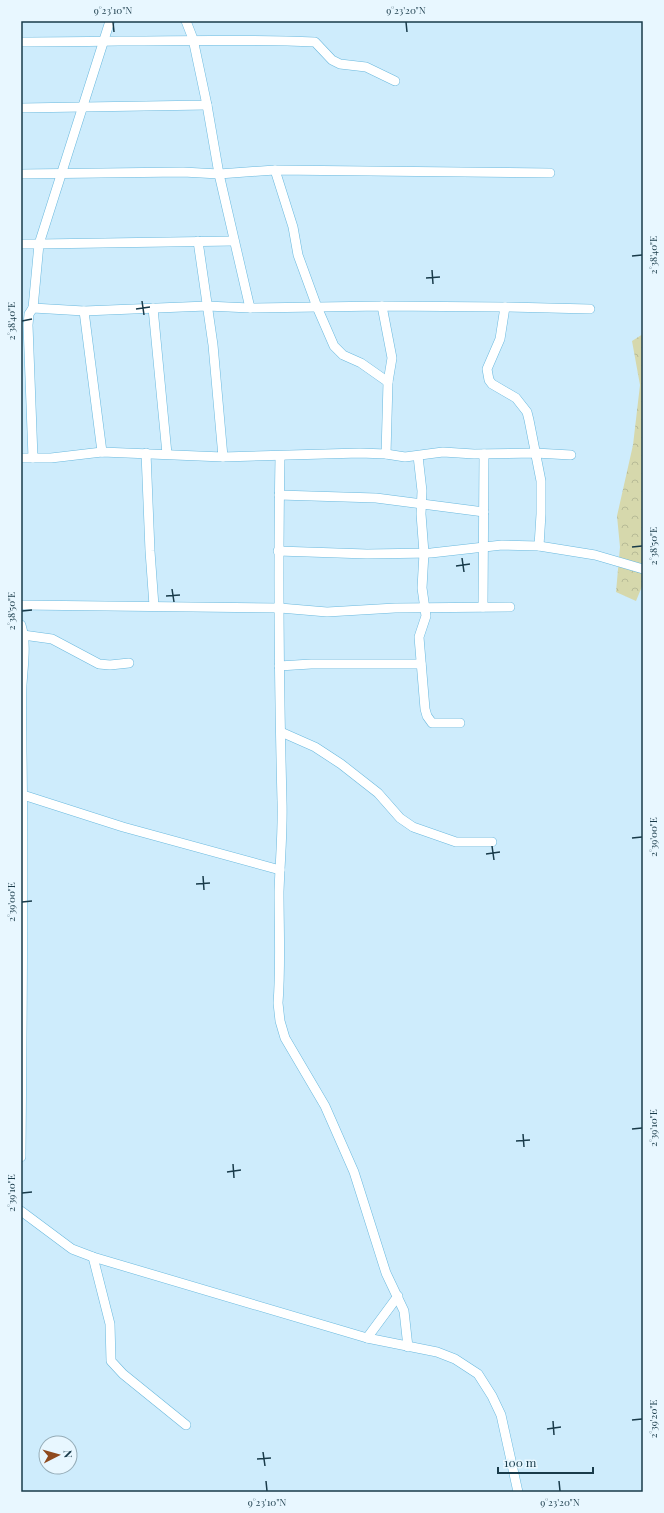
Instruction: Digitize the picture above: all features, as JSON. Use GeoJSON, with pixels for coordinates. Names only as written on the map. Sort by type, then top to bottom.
{"type":"FeatureCollection","features":[{"type":"Feature","properties":{"kind":"street"},"geometry":{"type":"LineString","coordinates":[[33,458],[28,325],[29,314],[33,308],[39,244],[110,21]]}},
{"type":"Feature","properties":{"kind":"street"},"geometry":{"type":"LineString","coordinates":[[186,21],[193,39],[198,71],[207,105],[219,174],[250,308]]}},
{"type":"Feature","properties":{"kind":"street"},"geometry":{"type":"LineString","coordinates":[[21,42],[104,42],[193,39],[315,42],[332,60],[340,64],[366,67],[395,81]]}},
{"type":"Feature","properties":{"kind":"street"},"geometry":{"type":"LineString","coordinates":[[21,108],[207,105]]}},
{"type":"Feature","properties":{"kind":"street"},"geometry":{"type":"LineString","coordinates":[[275,170],[293,227],[298,255],[317,308],[334,346],[343,355],[361,363],[388,382]]}},
{"type":"Feature","properties":{"kind":"street"},"geometry":{"type":"LineString","coordinates":[[21,174],[184,172],[219,174],[275,170],[550,173]]}},
{"type":"Feature","properties":{"kind":"street"},"geometry":{"type":"LineString","coordinates":[[198,241],[207,306],[223,458]]}},
{"type":"Feature","properties":{"kind":"street"},"geometry":{"type":"LineString","coordinates":[[21,244],[234,241]]}},
{"type":"Feature","properties":{"kind":"street"},"geometry":{"type":"LineString","coordinates":[[33,308],[84,311],[207,306],[250,308],[382,306],[590,309]]}},
{"type":"Feature","properties":{"kind":"street"},"geometry":{"type":"LineString","coordinates":[[382,306],[392,350],[388,382],[386,454]]}},
{"type":"Feature","properties":{"kind":"street"},"geometry":{"type":"LineString","coordinates":[[504,307],[500,339],[486,369],[489,380],[492,384],[516,398],[527,412],[541,482],[539,546]]}},
{"type":"Feature","properties":{"kind":"street"},"geometry":{"type":"LineString","coordinates":[[153,308],[167,454]]}},
{"type":"Feature","properties":{"kind":"street"},"geometry":{"type":"LineString","coordinates":[[84,311],[102,452]]}},
{"type":"Feature","properties":{"kind":"street"},"geometry":{"type":"LineString","coordinates":[[21,458],[52,458],[102,452],[167,454],[223,458],[280,457],[346,453],[386,454],[405,458],[443,452],[571,455]]}},
{"type":"Feature","properties":{"kind":"street"},"geometry":{"type":"LineString","coordinates":[[146,453],[154,606]]}},
{"type":"Feature","properties":{"kind":"street"},"geometry":{"type":"LineString","coordinates":[[483,607],[484,454]]}},
{"type":"Feature","properties":{"kind":"street"},"geometry":{"type":"LineString","coordinates":[[418,456],[422,491],[421,504],[424,553],[422,588],[425,608],[425,622],[418,637],[425,708],[429,721],[432,723],[460,723]]}},
{"type":"Feature","properties":{"kind":"street"},"geometry":{"type":"LineString","coordinates":[[280,457],[278,551],[282,802],[278,1003],[280,1021],[284,1038],[325,1106],[345,1147],[386,1273],[398,1296],[404,1312],[408,1347]]}},
{"type":"Feature","properties":{"kind":"street"},"geometry":{"type":"LineString","coordinates":[[279,495],[376,498],[484,512]]}},
{"type":"Feature","properties":{"kind":"street"},"geometry":{"type":"LineString","coordinates":[[278,551],[367,554],[424,553],[484,547],[539,546],[595,555],[643,569]]}},
{"type":"Feature","properties":{"kind":"street"},"geometry":{"type":"LineString","coordinates":[[21,605],[280,608],[327,612],[349,610],[367,611],[425,608],[510,607]]}},
{"type":"Feature","properties":{"kind":"street"},"geometry":{"type":"LineString","coordinates":[[21,625],[23,795],[21,1157]]}},
{"type":"Feature","properties":{"kind":"street"},"geometry":{"type":"LineString","coordinates":[[22,635],[52,639],[99,664],[110,665],[129,663]]}},
{"type":"Feature","properties":{"kind":"street"},"geometry":{"type":"LineString","coordinates":[[279,666],[311,664],[421,664]]}},
{"type":"Feature","properties":{"kind":"street"},"geometry":{"type":"LineString","coordinates":[[281,732],[315,747],[341,764],[378,793],[400,818],[413,827],[456,842],[492,842]]}},
{"type":"Feature","properties":{"kind":"street"},"geometry":{"type":"LineString","coordinates":[[23,795],[123,827],[280,870]]}},
{"type":"Feature","properties":{"kind":"street"},"geometry":{"type":"LineString","coordinates":[[21,1211],[72,1249],[93,1257],[367,1338],[437,1352],[455,1359],[478,1374],[492,1396],[501,1415],[518,1492]]}},
{"type":"Feature","properties":{"kind":"street"},"geometry":{"type":"LineString","coordinates":[[93,1257],[110,1324],[111,1361],[123,1374],[186,1424]]}},
{"type":"Feature","properties":{"kind":"street"},"geometry":{"type":"LineString","coordinates":[[367,1338],[398,1296]]}},
{"type":"Feature","properties":{"kind":"green space"},"geometry":{"type":"Polygon","coordinates":[[[643,334],[643,584],[636,601],[616,592],[620,547],[617,516],[633,445],[640,385],[632,341],[643,334]]]}}]}
